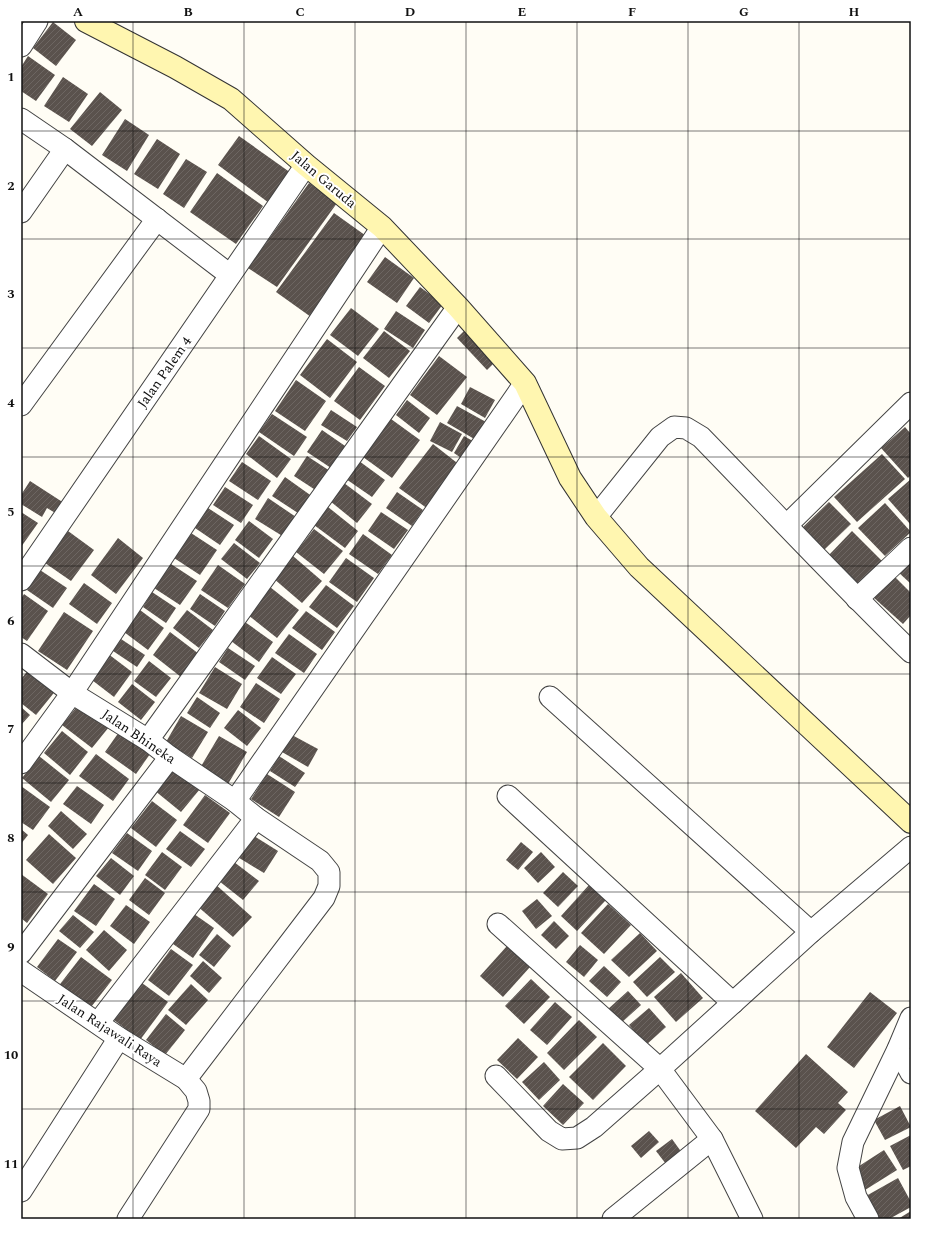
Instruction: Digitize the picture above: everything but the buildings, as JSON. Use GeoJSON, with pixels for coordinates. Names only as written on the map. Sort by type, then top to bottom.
{"type":"FeatureCollection","features":[{"type":"Feature","properties":{"kind":"street"},"geometry":{"type":"LineString","coordinates":[[21,46],[37,21]]}},
{"type":"Feature","properties":{"kind":"street","name":"Jalan Garuda"},"geometry":{"type":"LineString","coordinates":[[86,21],[175,67],[231,99],[306,165],[382,227],[458,307],[525,383],[570,478],[596,517],[639,567],[911,822]]}},
{"type":"Feature","properties":{"kind":"street"},"geometry":{"type":"LineString","coordinates":[[21,119],[65,149],[230,275]]}},
{"type":"Feature","properties":{"kind":"street"},"geometry":{"type":"LineString","coordinates":[[21,212],[65,149]]}},
{"type":"Feature","properties":{"kind":"street","name":"Jalan Palem 4"},"geometry":{"type":"LineString","coordinates":[[21,580],[306,165]]}},
{"type":"Feature","properties":{"kind":"street"},"geometry":{"type":"LineString","coordinates":[[21,405],[157,219]]}},
{"type":"Feature","properties":{"kind":"street"},"geometry":{"type":"LineString","coordinates":[[21,763],[72,693],[382,227]]}},
{"type":"Feature","properties":{"kind":"street"},"geometry":{"type":"LineString","coordinates":[[148,740],[458,307]]}},
{"type":"Feature","properties":{"kind":"street"},"geometry":{"type":"LineString","coordinates":[[235,800],[525,383]]}},
{"type":"Feature","properties":{"kind":"street"},"geometry":{"type":"LineString","coordinates":[[787,524],[911,403]]}},
{"type":"Feature","properties":{"kind":"street"},"geometry":{"type":"LineString","coordinates":[[596,517],[660,437],[674,427],[686,428],[701,437],[787,524],[857,600],[911,652]]}},
{"type":"Feature","properties":{"kind":"street"},"geometry":{"type":"LineString","coordinates":[[857,600],[911,548]]}},
{"type":"Feature","properties":{"kind":"street","name":"Jalan Bhineka"},"geometry":{"type":"LineString","coordinates":[[21,654],[72,693],[148,740],[235,800],[256,818],[320,861],[329,872],[329,886],[324,898],[191,1085]]}},
{"type":"Feature","properties":{"kind":"street"},"geometry":{"type":"LineString","coordinates":[[550,697],[811,932]]}},
{"type":"Feature","properties":{"kind":"street"},"geometry":{"type":"LineString","coordinates":[[21,952],[170,756]]}},
{"type":"Feature","properties":{"kind":"street"},"geometry":{"type":"LineString","coordinates":[[508,796],[733,1003]]}},
{"type":"Feature","properties":{"kind":"street"},"geometry":{"type":"LineString","coordinates":[[98,1023],[256,818]]}},
{"type":"Feature","properties":{"kind":"street"},"geometry":{"type":"LineString","coordinates":[[496,1076],[549,1131],[562,1138],[577,1138],[594,1127],[811,932],[911,847]]}},
{"type":"Feature","properties":{"kind":"street"},"geometry":{"type":"LineString","coordinates":[[498,924],[660,1069],[712,1139],[752,1219]]}},
{"type":"Feature","properties":{"kind":"street","name":"Jalan Rajawali Raya"},"geometry":{"type":"LineString","coordinates":[[23,976],[98,1023],[191,1085]]}},
{"type":"Feature","properties":{"kind":"street"},"geometry":{"type":"LineString","coordinates":[[868,1219],[856,1197],[848,1168],[853,1142],[898,1049],[911,1018]]}},
{"type":"Feature","properties":{"kind":"street"},"geometry":{"type":"LineString","coordinates":[[21,1191],[119,1038]]}},
{"type":"Feature","properties":{"kind":"street"},"geometry":{"type":"LineString","coordinates":[[898,1049],[911,1073]]}},
{"type":"Feature","properties":{"kind":"street"},"geometry":{"type":"LineString","coordinates":[[128,1219],[199,1109],[199,1101],[191,1085]]}},
{"type":"Feature","properties":{"kind":"street"},"geometry":{"type":"LineString","coordinates":[[613,1219],[712,1139]]}}]}
